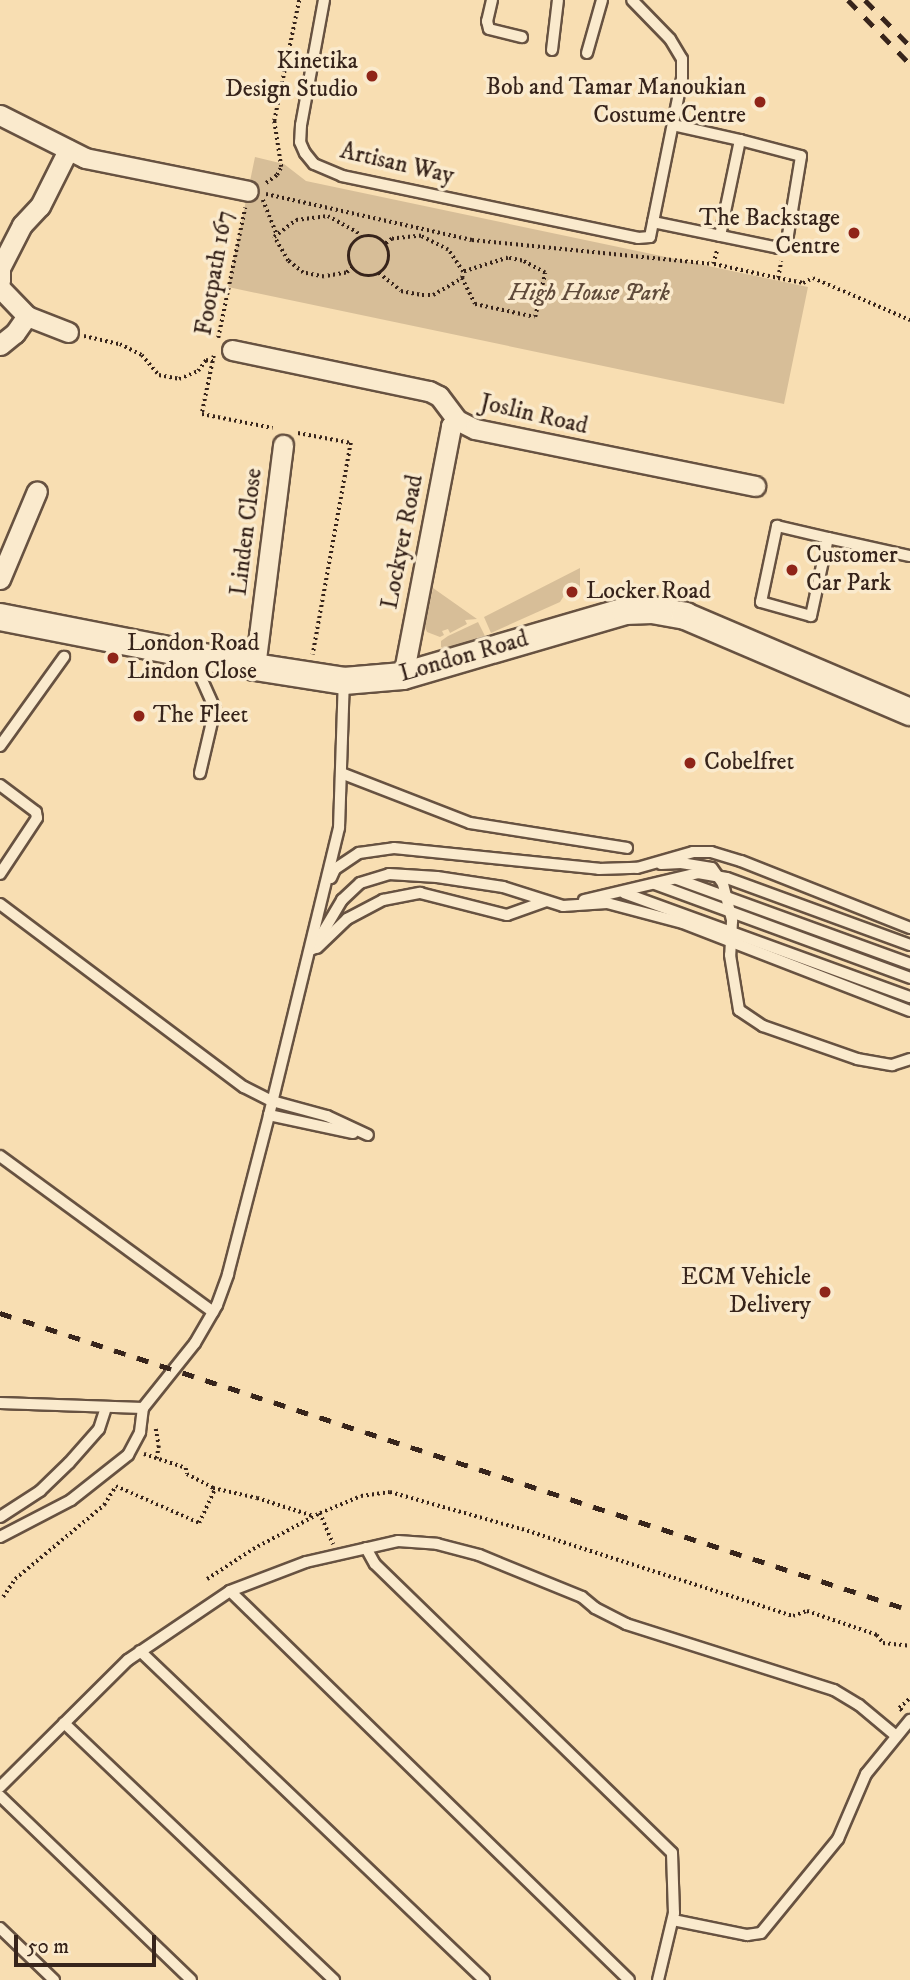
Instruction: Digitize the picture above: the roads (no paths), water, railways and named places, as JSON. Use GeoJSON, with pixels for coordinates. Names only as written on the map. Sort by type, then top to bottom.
{"type":"FeatureCollection","features":[{"type":"Feature","properties":{"kind":"street"},"geometry":{"type":"LineString","coordinates":[[0,115],[85,158],[255,192]]}},
{"type":"Feature","properties":{"kind":"street"},"geometry":{"type":"LineString","coordinates":[[0,281],[0,268],[22,225],[40,206],[68,150]]}},
{"type":"Feature","properties":{"kind":"street"},"geometry":{"type":"LineString","coordinates":[[0,288],[27,316],[68,332]]}},
{"type":"Feature","properties":{"kind":"street"},"geometry":{"type":"LineString","coordinates":[[0,345],[15,333],[27,316]]}},
{"type":"Feature","properties":{"kind":"street","name":"Joslin Road"},"geometry":{"type":"LineString","coordinates":[[232,351],[429,391],[448,405],[457,420],[475,429],[755,486]]}},
{"type":"Feature","properties":{"kind":"street","name":"Lockyer Road"},"geometry":{"type":"LineString","coordinates":[[403,676],[451,426],[457,420]]}},
{"type":"Feature","properties":{"kind":"street","name":"Linden Close"},"geometry":{"type":"LineString","coordinates":[[255,667],[283,445]]}},
{"type":"Feature","properties":{"kind":"street"},"geometry":{"type":"LineString","coordinates":[[0,579],[37,491]]}},
{"type":"Feature","properties":{"kind":"street","name":"London Road"},"geometry":{"type":"LineString","coordinates":[[0,617],[255,667],[344,681],[403,676],[625,611],[652,610],[685,616],[910,712]]}},
{"type":"Feature","properties":{"kind":"lane","name":"Artisan Way"},"geometry":{"type":"LineString","coordinates":[[324,0],[301,125],[300,142],[304,153],[314,164],[342,176],[638,238],[650,237],[653,222]]}},
{"type":"Feature","properties":{"kind":"lane"},"geometry":{"type":"LineString","coordinates":[[492,0],[487,22],[489,29],[522,37]]}},
{"type":"Feature","properties":{"kind":"lane"},"geometry":{"type":"LineString","coordinates":[[552,50],[558,0]]}},
{"type":"Feature","properties":{"kind":"lane"},"geometry":{"type":"LineString","coordinates":[[587,53],[602,0]]}},
{"type":"Feature","properties":{"kind":"lane"},"geometry":{"type":"LineString","coordinates":[[632,0],[670,39],[682,59],[682,78],[653,222],[784,248],[801,156],[797,152],[673,125]]}},
{"type":"Feature","properties":{"kind":"lane"},"geometry":{"type":"LineString","coordinates":[[720,236],[740,140]]}},
{"type":"Feature","properties":{"kind":"lane"},"geometry":{"type":"LineString","coordinates":[[828,538],[811,616],[761,602],[778,526],[910,556]]}},
{"type":"Feature","properties":{"kind":"lane"},"geometry":{"type":"LineString","coordinates":[[198,656],[198,671],[215,709],[200,773]]}},
{"type":"Feature","properties":{"kind":"lane"},"geometry":{"type":"LineString","coordinates":[[0,746],[64,657]]}},
{"type":"Feature","properties":{"kind":"lane"},"geometry":{"type":"LineString","coordinates":[[0,1536],[71,1500],[128,1455],[140,1432],[143,1408],[195,1343],[213,1312],[228,1274],[339,828],[344,681]]}},
{"type":"Feature","properties":{"kind":"lane"},"geometry":{"type":"LineString","coordinates":[[341,773],[470,823],[627,848]]}},
{"type":"Feature","properties":{"kind":"lane"},"geometry":{"type":"LineString","coordinates":[[0,785],[36,812],[37,818],[0,874]]}},
{"type":"Feature","properties":{"kind":"lane"},"geometry":{"type":"LineString","coordinates":[[324,891],[335,869],[359,853],[394,848],[599,869],[681,863],[712,868],[727,895],[732,930],[733,987],[739,1010],[763,1026],[858,1059],[892,1065],[910,1059]]}},
{"type":"Feature","properties":{"kind":"lane"},"geometry":{"type":"LineString","coordinates":[[653,864],[693,852],[711,852],[741,861],[910,928]]}},
{"type":"Feature","properties":{"kind":"lane"},"geometry":{"type":"LineString","coordinates":[[563,906],[698,873],[718,876],[910,945]]}},
{"type":"Feature","properties":{"kind":"lane"},"geometry":{"type":"LineString","coordinates":[[307,959],[342,900],[360,883],[389,874],[438,877],[503,887],[563,906],[607,903],[683,923],[910,1011]]}},
{"type":"Feature","properties":{"kind":"lane"},"geometry":{"type":"LineString","coordinates":[[677,878],[910,964]]}},
{"type":"Feature","properties":{"kind":"lane"},"geometry":{"type":"LineString","coordinates":[[655,884],[910,978]]}},
{"type":"Feature","properties":{"kind":"lane"},"geometry":{"type":"LineString","coordinates":[[620,891],[910,997]]}},
{"type":"Feature","properties":{"kind":"lane"},"geometry":{"type":"LineString","coordinates":[[307,959],[347,919],[383,900],[420,893],[507,915],[547,901]]}},
{"type":"Feature","properties":{"kind":"lane"},"geometry":{"type":"LineString","coordinates":[[0,904],[244,1087],[272,1101],[327,1116],[368,1135],[269,1115]]}},
{"type":"Feature","properties":{"kind":"lane"},"geometry":{"type":"LineString","coordinates":[[0,1156],[213,1312]]}},
{"type":"Feature","properties":{"kind":"lane"},"geometry":{"type":"LineString","coordinates":[[0,1403],[143,1408]]}},
{"type":"Feature","properties":{"kind":"lane"},"geometry":{"type":"LineString","coordinates":[[0,1517],[40,1491],[69,1462],[99,1429],[106,1406]]}},
{"type":"Feature","properties":{"kind":"lane"},"geometry":{"type":"LineString","coordinates":[[0,1787],[128,1660],[230,1591],[306,1562],[411,1541],[479,1555],[582,1597],[596,1608],[626,1623],[834,1690],[859,1704],[895,1735]]}},
{"type":"Feature","properties":{"kind":"lane"},"geometry":{"type":"LineString","coordinates":[[366,1548],[374,1564],[672,1853],[675,1871],[673,1920],[658,1980]]}},
{"type":"Feature","properties":{"kind":"lane"},"geometry":{"type":"LineString","coordinates":[[230,1591],[629,1980]]}},
{"type":"Feature","properties":{"kind":"lane"},"geometry":{"type":"LineString","coordinates":[[141,1651],[484,1980]]}},
{"type":"Feature","properties":{"kind":"lane"},"geometry":{"type":"LineString","coordinates":[[673,1920],[747,1935],[761,1933],[838,1839],[857,1790],[895,1735],[910,1720]]}},
{"type":"Feature","properties":{"kind":"lane"},"geometry":{"type":"LineString","coordinates":[[64,1723],[334,1980]]}},
{"type":"Feature","properties":{"kind":"lane"},"geometry":{"type":"LineString","coordinates":[[0,1796],[191,1980]]}},
{"type":"Feature","properties":{"kind":"lane"},"geometry":{"type":"LineString","coordinates":[[0,1928],[54,1980]]}},
{"type":"Feature","properties":{"kind":"railway"},"geometry":{"type":"LineString","coordinates":[[848,0],[910,64]]}},
{"type":"Feature","properties":{"kind":"railway"},"geometry":{"type":"LineString","coordinates":[[865,0],[910,46]]}},
{"type":"Feature","properties":{"kind":"railway"},"geometry":{"type":"LineString","coordinates":[[0,1313],[910,1610]]}},
{"type":"Feature","properties":{"kind":"place","name":"Kinetika Design Studio"},"geometry":{"type":"Point","coordinates":[372,76]}},
{"type":"Feature","properties":{"kind":"place","name":"Bob and Tamar Manoukian Costume Centre"},"geometry":{"type":"Point","coordinates":[760,102]}},
{"type":"Feature","properties":{"kind":"place","name":"The Backstage Centre"},"geometry":{"type":"Point","coordinates":[854,233]}},
{"type":"Feature","properties":{"kind":"place","name":"Customer Car Park"},"geometry":{"type":"Point","coordinates":[792,570]}},
{"type":"Feature","properties":{"kind":"place","name":"Locker Road"},"geometry":{"type":"Point","coordinates":[572,592]}},
{"type":"Feature","properties":{"kind":"place","name":"London Road Lindon Close"},"geometry":{"type":"Point","coordinates":[113,658]}},
{"type":"Feature","properties":{"kind":"place","name":"The Fleet"},"geometry":{"type":"Point","coordinates":[139,716]}},
{"type":"Feature","properties":{"kind":"place","name":"Cobelfret"},"geometry":{"type":"Point","coordinates":[690,763]}},
{"type":"Feature","properties":{"kind":"place","name":"ECM Vehicle Delivery"},"geometry":{"type":"Point","coordinates":[825,1292]}},
{"type":"Feature","properties":{"kind":"park label","name":"High House Park"},"geometry":{"type":"Point","coordinates":[589,294]}}]}
